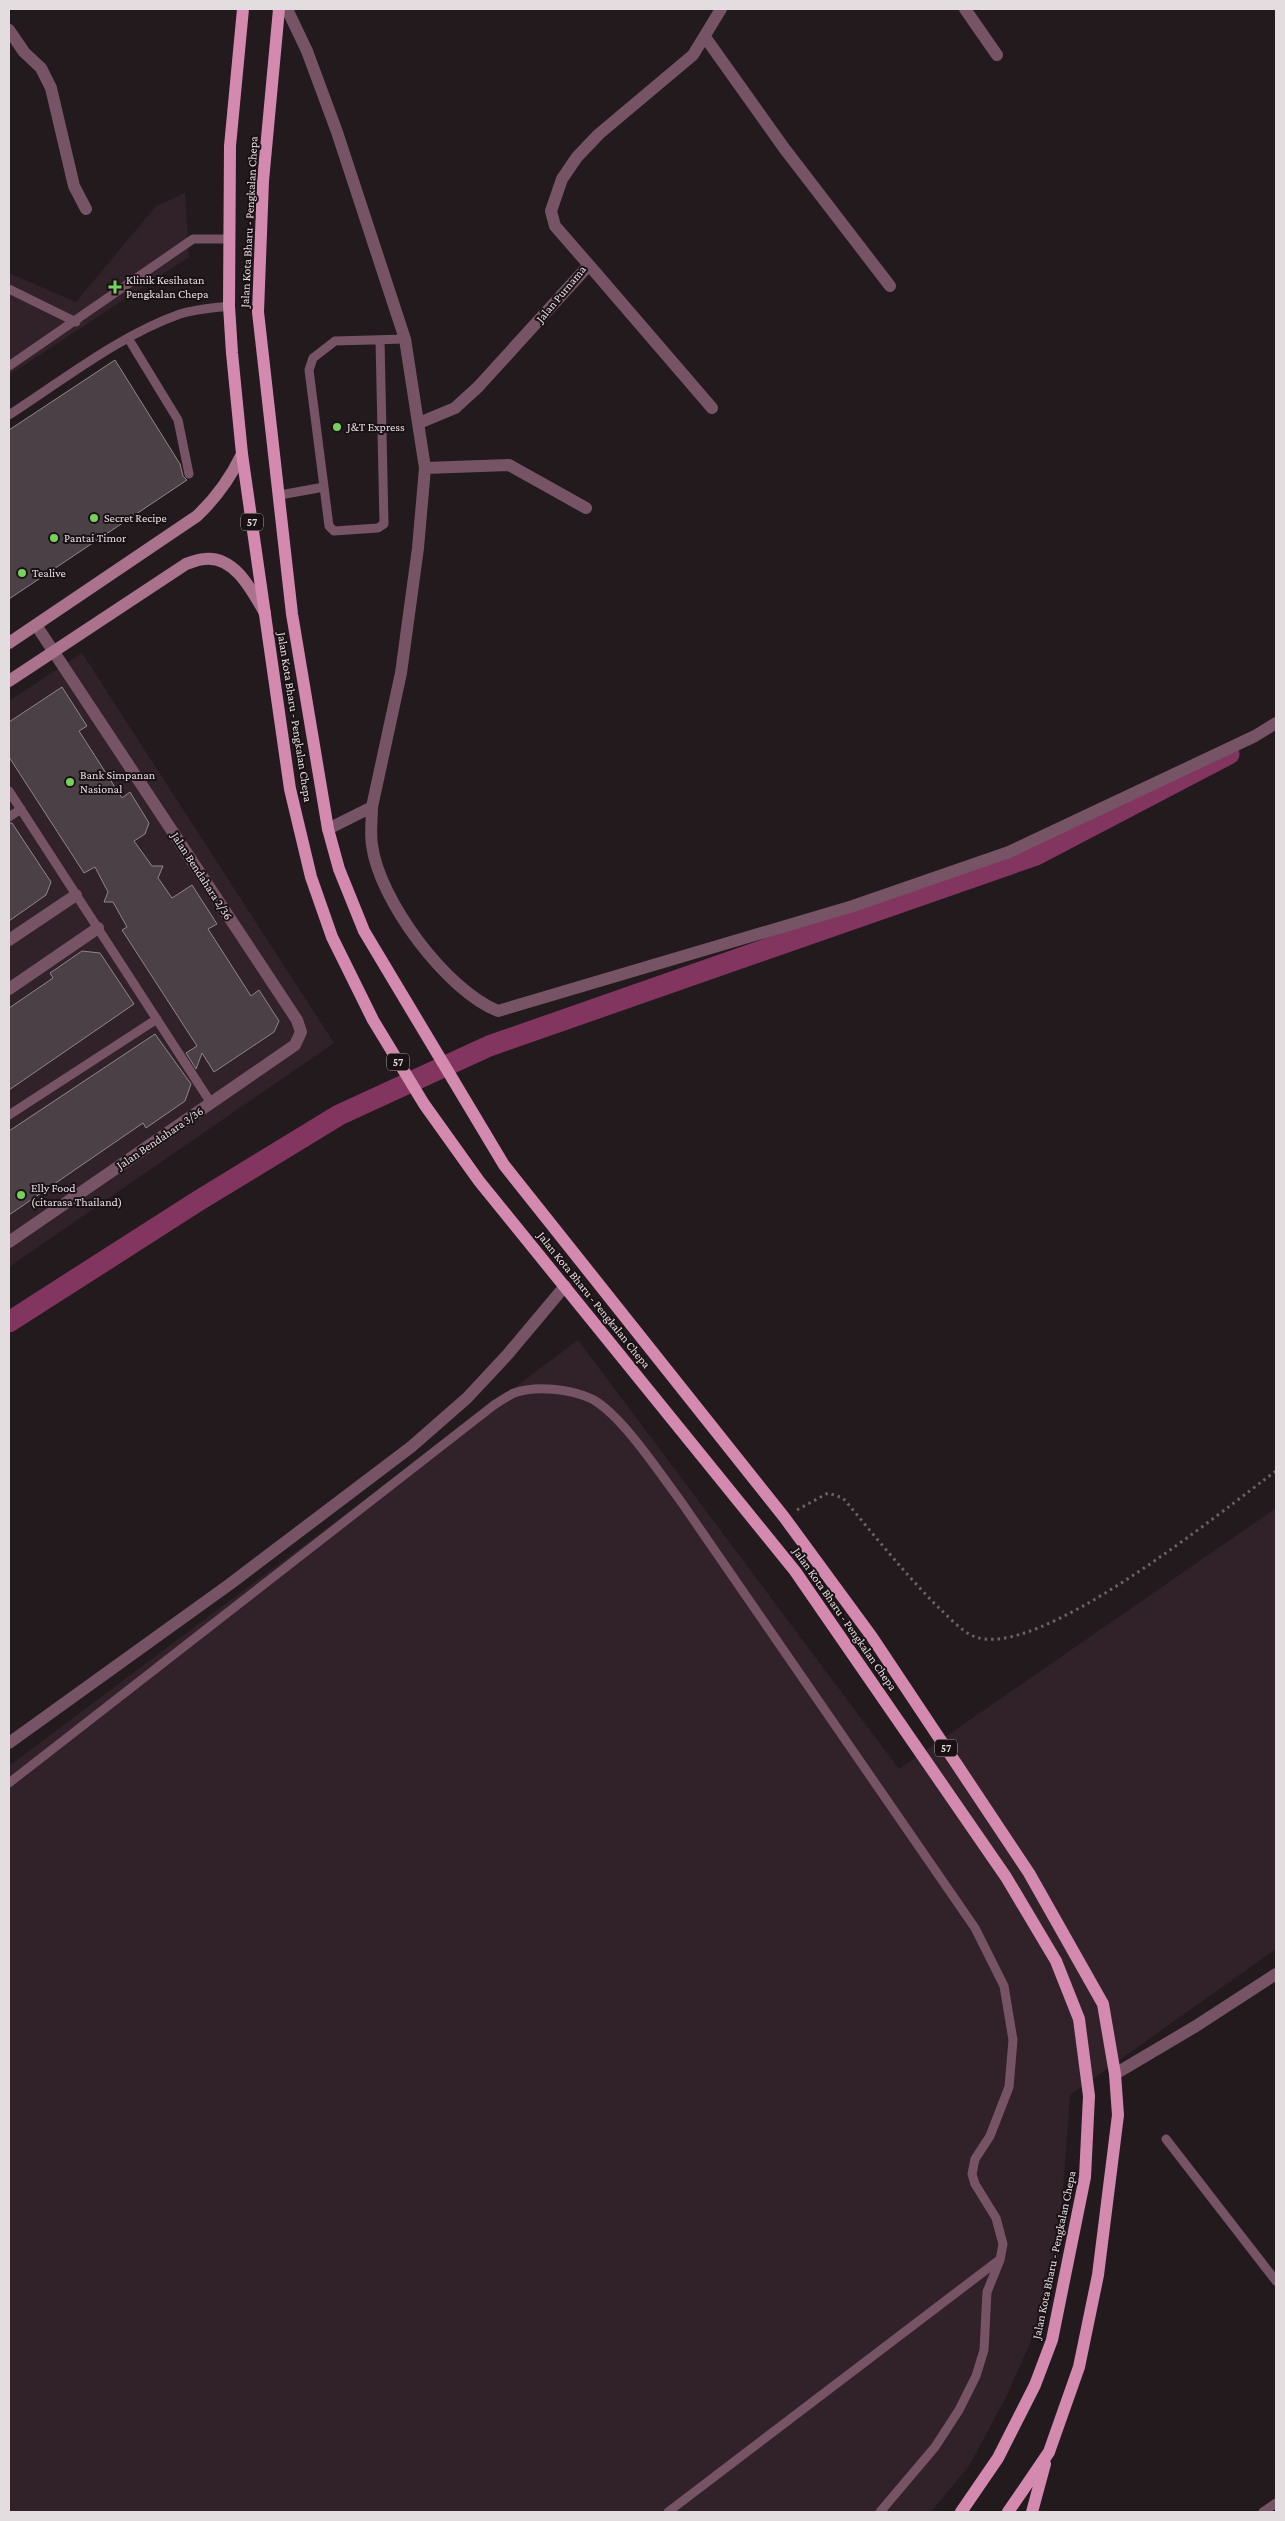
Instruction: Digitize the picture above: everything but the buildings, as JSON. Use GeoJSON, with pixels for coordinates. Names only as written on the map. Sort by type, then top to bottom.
{"type":"FeatureCollection","features":[{"type":"Feature","properties":{"kind":"main road","name":"Jalan Kota Bharu - Pengkalan Chepa"},"geometry":{"type":"LineString","coordinates":[[244,9],[230,146],[229,239],[229,306],[242,454],[290,789],[312,877],[332,937],[373,1020],[424,1104],[479,1181],[795,1571],[828,1616],[1006,1877],[1056,1961],[1080,2019],[1089,2096],[1086,2177],[1052,2340],[1035,2385],[998,2458],[960,2512]]}},
{"type":"Feature","properties":{"kind":"main road","name":"Jalan Kota Bharu - Pengkalan Chepa"},"geometry":{"type":"LineString","coordinates":[[279,9],[263,181],[258,312],[292,614],[328,829],[339,869],[364,931],[504,1165],[784,1517],[872,1638],[1029,1874],[1103,2004],[1115,2074],[1118,2116],[1098,2274],[1079,2368],[1048,2452],[1008,2512]]}},
{"type":"Feature","properties":{"kind":"main road"},"geometry":{"type":"LineString","coordinates":[[1032,2512],[1048,2452]]}},
{"type":"Feature","properties":{"kind":"street"},"geometry":{"type":"LineString","coordinates":[[287,9],[307,51],[337,132],[405,339],[425,468],[418,548],[401,673],[372,807],[372,846],[386,887],[422,948],[461,989],[482,1005],[498,1011],[853,906],[1009,852],[1255,736],[1276,723]]}},
{"type":"Feature","properties":{"kind":"street","name":"Jalan Purnama"},"geometry":{"type":"LineString","coordinates":[[419,423],[455,408],[478,387],[589,265],[554,226],[551,211],[562,179],[576,157],[599,134],[693,56],[721,9]]}},
{"type":"Feature","properties":{"kind":"street"},"geometry":{"type":"LineString","coordinates":[[965,9],[997,55]]}},
{"type":"Feature","properties":{"kind":"street"},"geometry":{"type":"LineString","coordinates":[[9,30],[24,52],[40,68],[51,88],[74,186],[86,209]]}},
{"type":"Feature","properties":{"kind":"street"},"geometry":{"type":"LineString","coordinates":[[705,37],[784,148],[890,286]]}},
{"type":"Feature","properties":{"kind":"street"},"geometry":{"type":"LineString","coordinates":[[589,265],[712,408]]}},
{"type":"Feature","properties":{"kind":"street"},"geometry":{"type":"LineString","coordinates":[[9,643],[197,516],[227,484],[242,454]]}},
{"type":"Feature","properties":{"kind":"street"},"geometry":{"type":"LineString","coordinates":[[425,468],[509,465],[586,508]]}},
{"type":"Feature","properties":{"kind":"street"},"geometry":{"type":"LineString","coordinates":[[9,680],[186,564],[205,558],[220,561],[234,569],[248,585],[266,614]]}},
{"type":"Feature","properties":{"kind":"street","name":"Jalan Bendahara 2/36"},"geometry":{"type":"LineString","coordinates":[[36,625],[297,1020],[301,1032],[295,1045],[211,1103]]}},
{"type":"Feature","properties":{"kind":"street"},"geometry":{"type":"LineString","coordinates":[[328,829],[372,807]]}},
{"type":"Feature","properties":{"kind":"street"},"geometry":{"type":"LineString","coordinates":[[9,940],[76,895]]}},
{"type":"Feature","properties":{"kind":"street"},"geometry":{"type":"LineString","coordinates":[[9,989],[98,928]]}},
{"type":"Feature","properties":{"kind":"street","name":"Jalan Bendahara 3/36"},"geometry":{"type":"LineString","coordinates":[[9,1242],[211,1103]]}},
{"type":"Feature","properties":{"kind":"street"},"geometry":{"type":"LineString","coordinates":[[9,1743],[230,1584],[411,1448],[467,1398],[508,1354],[565,1286]]}},
{"type":"Feature","properties":{"kind":"street"},"geometry":{"type":"LineString","coordinates":[[1115,2074],[1196,2026],[1276,1974]]}},
{"type":"Feature","properties":{"kind":"lane"},"geometry":{"type":"LineString","coordinates":[[9,366],[76,322],[193,239],[229,239]]}},
{"type":"Feature","properties":{"kind":"lane"},"geometry":{"type":"LineString","coordinates":[[9,289],[76,322]]}},
{"type":"Feature","properties":{"kind":"lane"},"geometry":{"type":"LineString","coordinates":[[9,415],[128,338],[156,324],[183,314],[229,306]]}},
{"type":"Feature","properties":{"kind":"lane"},"geometry":{"type":"LineString","coordinates":[[128,338],[178,420],[189,474]]}},
{"type":"Feature","properties":{"kind":"lane"},"geometry":{"type":"LineString","coordinates":[[380,340],[384,524],[378,528],[334,531],[329,526],[309,370],[313,358],[335,341],[405,339]]}},
{"type":"Feature","properties":{"kind":"lane"},"geometry":{"type":"LineString","coordinates":[[280,496],[324,487]]}},
{"type":"Feature","properties":{"kind":"lane"},"geometry":{"type":"LineString","coordinates":[[9,791],[211,1103]]}},
{"type":"Feature","properties":{"kind":"lane"},"geometry":{"type":"LineString","coordinates":[[9,817],[21,809]]}},
{"type":"Feature","properties":{"kind":"lane"},"geometry":{"type":"LineString","coordinates":[[9,1115],[157,1019]]}},
{"type":"Feature","properties":{"kind":"lane"},"geometry":{"type":"LineString","coordinates":[[9,1783],[494,1405],[515,1393],[541,1389],[568,1392],[593,1400],[615,1419],[640,1447],[682,1503],[975,1928],[1004,1986],[1013,2040],[1009,2087],[990,2136],[975,2159],[972,2174],[1002,2232],[1003,2244],[1000,2260],[987,2292],[984,2350],[976,2376],[959,2410],[935,2448],[880,2512]]}},
{"type":"Feature","properties":{"kind":"lane"},"geometry":{"type":"LineString","coordinates":[[1166,2140],[1276,2281]]}},
{"type":"Feature","properties":{"kind":"lane"},"geometry":{"type":"LineString","coordinates":[[668,2512],[1000,2260]]}},
{"type":"Feature","properties":{"kind":"lane"},"geometry":{"type":"LineString","coordinates":[[1263,2512],[1276,2503]]}},
{"type":"Feature","properties":{"kind":"path"},"geometry":{"type":"LineString","coordinates":[[784,1517],[828,1493],[844,1498],[920,1588],[956,1624],[974,1636],[993,1639],[1020,1634],[1062,1617],[1114,1589],[1276,1470]]}},
{"type":"Feature","properties":{"kind":"shaded area","name":"Klinik Kesihatan Pengkalan Chepa"},"geometry":{"type":"Polygon","coordinates":[[[185,193],[189,257],[9,375],[9,273],[76,302],[156,206],[185,193]]]}},
{"type":"Feature","properties":{"kind":"shaded area"},"geometry":{"type":"Polygon","coordinates":[[[82,653],[334,1043],[9,1267],[9,701],[82,653]]]}},
{"type":"Feature","properties":{"kind":"shaded area"},"geometry":{"type":"Polygon","coordinates":[[[578,1340],[899,1769],[1276,1508],[1276,1949],[1070,2095],[1058,2258],[1031,2341],[1006,2397],[969,2466],[931,2512],[9,2512],[9,1766],[578,1340]]]}},
{"type":"Feature","properties":{"kind":"waterway"},"geometry":{"type":"LineString","coordinates":[[9,1322],[198,1201],[339,1115],[489,1046],[1036,855],[1229,754]]}},
{"type":"Feature","properties":{"kind":"place","name":"Klinik Kesihatan Pengkalan Chepa"},"geometry":{"type":"Point","coordinates":[115,287]}},
{"type":"Feature","properties":{"kind":"place","name":"J&T Express"},"geometry":{"type":"Point","coordinates":[337,427]}},
{"type":"Feature","properties":{"kind":"place","name":"Secret Recipe"},"geometry":{"type":"Point","coordinates":[94,518]}},
{"type":"Feature","properties":{"kind":"place","name":"Pantai Timor"},"geometry":{"type":"Point","coordinates":[54,538]}},
{"type":"Feature","properties":{"kind":"place","name":"Tealive"},"geometry":{"type":"Point","coordinates":[22,573]}},
{"type":"Feature","properties":{"kind":"place","name":"Bank Simpanan Nasional"},"geometry":{"type":"Point","coordinates":[70,782]}},
{"type":"Feature","properties":{"kind":"place","name":"Elly Food (citarasa Thailand)"},"geometry":{"type":"Point","coordinates":[21,1195]}}]}
